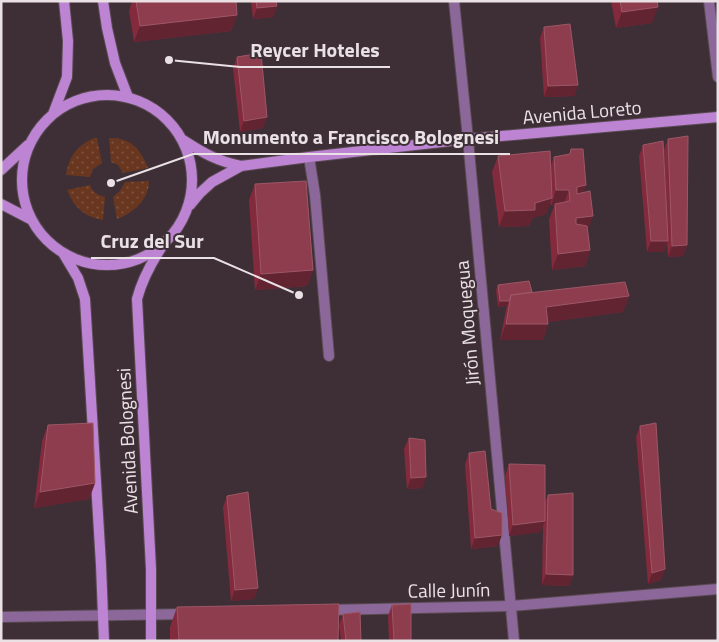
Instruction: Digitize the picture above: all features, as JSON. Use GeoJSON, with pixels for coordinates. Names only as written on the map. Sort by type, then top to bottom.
{"type":"FeatureCollection","features":[{"type":"Feature","properties":{"kind":"main road"},"geometry":{"type":"LineString","coordinates":[[53,114],[67,77],[68,41],[64,1]]}},
{"type":"Feature","properties":{"kind":"main road"},"geometry":{"type":"LineString","coordinates":[[103,1],[115,62],[128,96]]}},
{"type":"Feature","properties":{"kind":"main road"},"geometry":{"type":"LineString","coordinates":[[109,94],[128,96],[150,106],[169,120],[183,140],[192,168],[193,183],[190,205],[178,228],[162,246],[140,259],[112,266],[83,262],[62,253],[45,238],[32,220],[25,202],[22,183],[24,163],[29,145],[39,128],[53,114],[70,102],[89,96],[109,94]]}},
{"type":"Feature","properties":{"kind":"main road","name":"Avenida Loreto"},"geometry":{"type":"LineString","coordinates":[[183,140],[210,157],[225,163],[241,166],[468,139],[718,117]]}},
{"type":"Feature","properties":{"kind":"main road"},"geometry":{"type":"LineString","coordinates":[[1,170],[29,145]]}},
{"type":"Feature","properties":{"kind":"main road","name":"Avenida Loreto"},"geometry":{"type":"LineString","coordinates":[[190,205],[212,182],[241,166]]}},
{"type":"Feature","properties":{"kind":"main road"},"geometry":{"type":"LineString","coordinates":[[1,204],[32,220]]}},
{"type":"Feature","properties":{"kind":"main road","name":"Avenida Bolognesi"},"geometry":{"type":"LineString","coordinates":[[151,641],[151,569],[137,299],[141,284],[149,267],[162,246]]}},
{"type":"Feature","properties":{"kind":"main road","name":"Avenida Bolognesi"},"geometry":{"type":"LineString","coordinates":[[62,253],[78,278],[85,299],[101,555],[104,641]]}},
{"type":"Feature","properties":{"kind":"street","name":"Jirón Moquegua"},"geometry":{"type":"LineString","coordinates":[[454,1],[514,641]]}},
{"type":"Feature","properties":{"kind":"street"},"geometry":{"type":"LineString","coordinates":[[709,1],[718,78]]}},
{"type":"Feature","properties":{"kind":"street"},"geometry":{"type":"LineString","coordinates":[[310,157],[329,356]]}},
{"type":"Feature","properties":{"kind":"street","name":"Calle Junín"},"geometry":{"type":"LineString","coordinates":[[316,611],[511,606],[718,588]]}},
{"type":"Feature","properties":{"kind":"street"},"geometry":{"type":"LineString","coordinates":[[1,617],[199,614]]}},
{"type":"Feature","properties":{"kind":"shaded area"},"geometry":{"type":"Polygon","coordinates":[[[97,138],[102,163],[93,169],[90,177],[66,175],[74,153],[82,145],[97,138]]]}},
{"type":"Feature","properties":{"kind":"shaded area"},"geometry":{"type":"Polygon","coordinates":[[[109,138],[129,142],[142,155],[148,168],[123,173],[118,165],[111,162],[109,138]]]}},
{"type":"Feature","properties":{"kind":"shaded area"},"geometry":{"type":"Polygon","coordinates":[[[149,181],[146,194],[139,205],[117,219],[113,197],[120,191],[125,182],[149,181]]]}},
{"type":"Feature","properties":{"kind":"shaded area"},"geometry":{"type":"Polygon","coordinates":[[[90,185],[92,190],[105,197],[103,220],[96,219],[80,210],[67,190],[90,185]]]}},
{"type":"Feature","properties":{"kind":"building"},"geometry":{"type":"Polygon","coordinates":[[[136,1],[236,1],[237,15],[140,26],[136,1]]]}},
{"type":"Feature","properties":{"kind":"building"},"geometry":{"type":"Polygon","coordinates":[[[256,1],[276,1],[277,6],[257,8],[256,1]]]}},
{"type":"Feature","properties":{"kind":"building"},"geometry":{"type":"Polygon","coordinates":[[[620,1],[657,1],[658,7],[622,12],[620,1]]]}},
{"type":"Feature","properties":{"kind":"building"},"geometry":{"type":"Polygon","coordinates":[[[570,24],[578,85],[548,86],[544,27],[570,24]]]}},
{"type":"Feature","properties":{"kind":"building"},"geometry":{"type":"Polygon","coordinates":[[[261,53],[267,117],[244,121],[237,57],[261,53]]]}},
{"type":"Feature","properties":{"kind":"building"},"geometry":{"type":"Polygon","coordinates":[[[688,136],[687,245],[672,246],[668,139],[688,136]]]}},
{"type":"Feature","properties":{"kind":"building"},"geometry":{"type":"Polygon","coordinates":[[[663,141],[668,241],[651,241],[643,145],[663,141]]]}},
{"type":"Feature","properties":{"kind":"building"},"geometry":{"type":"Polygon","coordinates":[[[571,149],[583,149],[586,185],[577,187],[577,194],[590,191],[593,216],[576,218],[576,224],[587,226],[590,250],[558,254],[555,204],[570,201],[569,190],[556,190],[554,157],[570,154],[571,149]]]}},
{"type":"Feature","properties":{"kind":"building"},"geometry":{"type":"Polygon","coordinates":[[[550,151],[552,198],[535,203],[535,210],[505,211],[498,156],[550,151]]]}},
{"type":"Feature","properties":{"kind":"building"},"geometry":{"type":"Polygon","coordinates":[[[306,181],[313,270],[261,274],[255,184],[306,181]]]}},
{"type":"Feature","properties":{"kind":"building"},"geometry":{"type":"Polygon","coordinates":[[[529,281],[532,292],[511,295],[509,301],[500,301],[498,285],[529,281]]]}},
{"type":"Feature","properties":{"kind":"building"},"geometry":{"type":"Polygon","coordinates":[[[625,282],[629,296],[546,307],[548,324],[506,324],[511,295],[625,282]]]}},
{"type":"Feature","properties":{"kind":"building"},"geometry":{"type":"Polygon","coordinates":[[[93,423],[95,483],[40,492],[48,425],[93,423]]]}},
{"type":"Feature","properties":{"kind":"building"},"geometry":{"type":"Polygon","coordinates":[[[656,423],[665,569],[652,573],[640,426],[656,423]]]}},
{"type":"Feature","properties":{"kind":"building"},"geometry":{"type":"Polygon","coordinates":[[[409,438],[425,440],[426,477],[411,478],[409,438]]]}},
{"type":"Feature","properties":{"kind":"building"},"geometry":{"type":"Polygon","coordinates":[[[485,451],[491,509],[502,513],[502,535],[475,538],[469,453],[485,451]]]}},
{"type":"Feature","properties":{"kind":"building"},"geometry":{"type":"Polygon","coordinates":[[[509,464],[545,465],[545,521],[513,525],[509,464]]]}},
{"type":"Feature","properties":{"kind":"building"},"geometry":{"type":"Polygon","coordinates":[[[248,492],[258,588],[235,590],[227,496],[248,492]]]}},
{"type":"Feature","properties":{"kind":"building"},"geometry":{"type":"Polygon","coordinates":[[[573,493],[573,575],[546,574],[548,495],[573,493]]]}},
{"type":"Feature","properties":{"kind":"building"},"geometry":{"type":"Polygon","coordinates":[[[339,604],[338,641],[179,641],[177,607],[339,604]]]}},
{"type":"Feature","properties":{"kind":"building"},"geometry":{"type":"Polygon","coordinates":[[[411,604],[411,641],[394,641],[392,605],[411,604]]]}},
{"type":"Feature","properties":{"kind":"building"},"geometry":{"type":"Polygon","coordinates":[[[360,612],[361,641],[346,641],[343,614],[360,612]]]}},
{"type":"Feature","properties":{"kind":"place","name":"Reycer Hoteles"},"geometry":{"type":"Point","coordinates":[169,60]}},
{"type":"Feature","properties":{"kind":"place","name":"Monumento a Francisco Bolognesi"},"geometry":{"type":"Point","coordinates":[111,183]}},
{"type":"Feature","properties":{"kind":"place","name":"Cruz del Sur"},"geometry":{"type":"Point","coordinates":[299,295]}}]}
